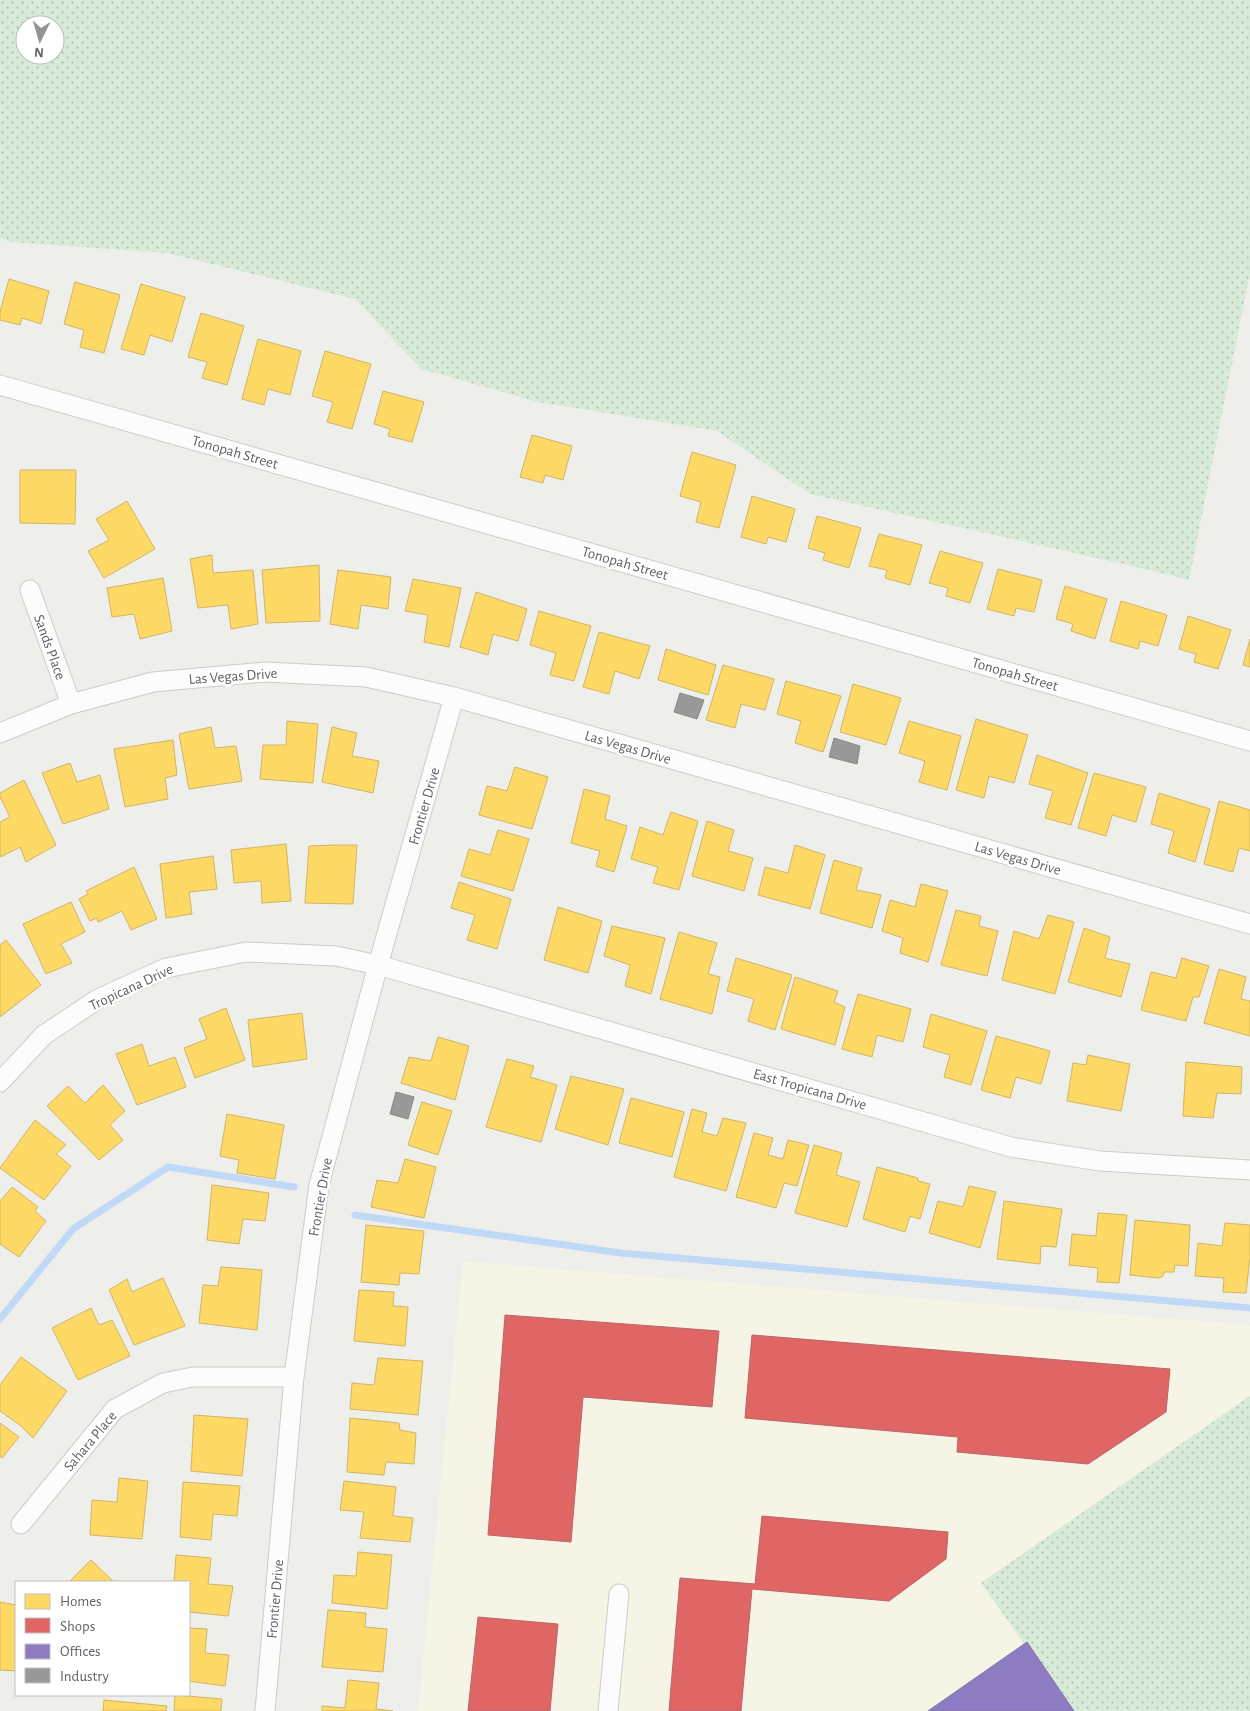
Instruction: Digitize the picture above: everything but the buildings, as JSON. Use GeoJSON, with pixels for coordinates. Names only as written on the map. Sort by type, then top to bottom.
{"type":"FeatureCollection","features":[{"type":"Feature","properties":{"kind":"street","name":"Tonopah Street"},"geometry":{"type":"LineString","coordinates":[[0,385],[1250,741]]}},
{"type":"Feature","properties":{"kind":"street","name":"Sands Place"},"geometry":{"type":"LineString","coordinates":[[30,590],[71,704]]}},
{"type":"Feature","properties":{"kind":"street","name":"Las Vegas Drive"},"geometry":{"type":"LineString","coordinates":[[0,733],[71,704],[153,682],[265,672],[366,677],[454,697],[1250,924]]}},
{"type":"Feature","properties":{"kind":"street","name":"Frontier Drive"},"geometry":{"type":"LineString","coordinates":[[265,1711],[294,1377],[319,1185],[378,965],[454,697]]}},
{"type":"Feature","properties":{"kind":"street","name":"Tropicana Drive"},"geometry":{"type":"LineString","coordinates":[[0,1082],[44,1035],[98,999],[166,968],[246,952],[336,956],[378,965]]}},
{"type":"Feature","properties":{"kind":"street","name":"East Tropicana Drive"},"geometry":{"type":"LineString","coordinates":[[378,965],[1011,1146],[1100,1161],[1250,1170]]}},
{"type":"Feature","properties":{"kind":"street","name":"Sahara Place"},"geometry":{"type":"LineString","coordinates":[[21,1524],[115,1409],[163,1383],[193,1377],[294,1377]]}},
{"type":"Feature","properties":{"kind":"street"},"geometry":{"type":"LineString","coordinates":[[608,1711],[620,1594]]}},
{"type":"Feature","properties":{"kind":"shaded area"},"geometry":{"type":"Polygon","coordinates":[[[463,1261],[1250,1325],[1250,1396],[981,1583],[1072,1711],[418,1711],[463,1261]]]}},
{"type":"Feature","properties":{"kind":"green space"},"geometry":{"type":"Polygon","coordinates":[[[0,0],[1250,0],[1250,273],[1189,580],[810,494],[717,431],[538,402],[421,369],[355,299],[167,253],[10,242],[0,238],[0,0]]]}},
{"type":"Feature","properties":{"kind":"green space"},"geometry":{"type":"Polygon","coordinates":[[[1250,1396],[1250,1711],[1072,1711],[981,1583],[1250,1396]]]}},
{"type":"Feature","properties":{"kind":"waterway"},"geometry":{"type":"LineString","coordinates":[[0,1319],[73,1229],[168,1167],[294,1187]]}},
{"type":"Feature","properties":{"kind":"waterway"},"geometry":{"type":"LineString","coordinates":[[355,1215],[621,1253],[1250,1308]]}}]}
